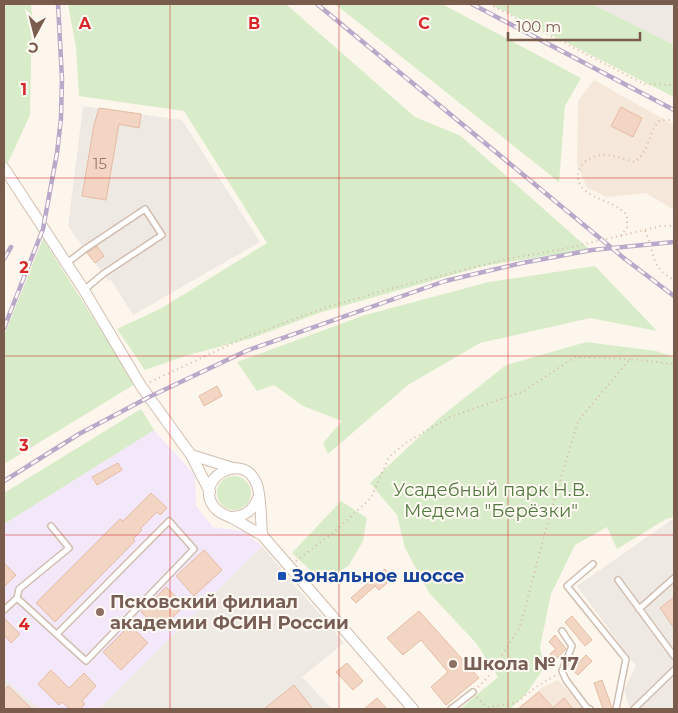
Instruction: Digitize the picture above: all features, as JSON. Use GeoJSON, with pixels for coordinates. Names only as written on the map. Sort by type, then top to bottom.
{"type":"FeatureCollection","features":[{"type":"Feature","properties":{"kind":"street"},"geometry":{"type":"LineString","coordinates":[[4,168],[8,180],[68,263],[141,386],[191,455],[210,492]]}},
{"type":"Feature","properties":{"kind":"street"},"geometry":{"type":"LineString","coordinates":[[191,455],[245,470],[253,477],[258,486],[262,535]]}},
{"type":"Feature","properties":{"kind":"street"},"geometry":{"type":"LineString","coordinates":[[235,468],[224,470],[216,476],[210,492],[211,501],[215,508],[222,514],[262,535],[413,709]]}},
{"type":"Feature","properties":{"kind":"street"},"geometry":{"type":"LineString","coordinates":[[230,517],[239,517],[247,514],[254,506],[258,497]]}},
{"type":"Feature","properties":{"kind":"lane"},"geometry":{"type":"LineString","coordinates":[[68,263],[85,249],[145,209],[162,235],[103,274],[84,290]]}},
{"type":"Feature","properties":{"kind":"lane"},"geometry":{"type":"LineString","coordinates":[[17,598],[56,634],[86,660],[194,549],[169,522],[56,634]]}},
{"type":"Feature","properties":{"kind":"lane"},"geometry":{"type":"LineString","coordinates":[[4,610],[17,598],[19,589],[69,548],[51,526]]}},
{"type":"Feature","properties":{"kind":"lane"},"geometry":{"type":"LineString","coordinates":[[593,564],[568,586],[626,659],[616,709]]}},
{"type":"Feature","properties":{"kind":"lane"},"geometry":{"type":"LineString","coordinates":[[639,609],[674,578]]}},
{"type":"Feature","properties":{"kind":"lane"},"geometry":{"type":"LineString","coordinates":[[618,580],[674,656]]}},
{"type":"Feature","properties":{"kind":"lane"},"geometry":{"type":"LineString","coordinates":[[562,631],[572,646],[562,671],[566,680],[587,708],[590,709]]}},
{"type":"Feature","properties":{"kind":"lane"},"geometry":{"type":"LineString","coordinates":[[634,709],[674,670]]}},
{"type":"Feature","properties":{"kind":"lane"},"geometry":{"type":"LineString","coordinates":[[451,709],[473,692]]}},
{"type":"Feature","properties":{"kind":"path"},"geometry":{"type":"LineString","coordinates":[[489,4],[644,84],[674,85]]}},
{"type":"Feature","properties":{"kind":"path"},"geometry":{"type":"LineString","coordinates":[[621,236],[627,226],[627,215],[616,205],[587,192],[579,184],[577,174],[590,157],[603,155],[635,162],[646,148],[655,125],[660,120],[674,120]]}},
{"type":"Feature","properties":{"kind":"path"},"geometry":{"type":"LineString","coordinates":[[141,386],[246,337],[327,307],[400,286],[508,259],[568,248],[661,226],[674,226]]}},
{"type":"Feature","properties":{"kind":"path"},"geometry":{"type":"LineString","coordinates":[[644,230],[651,243],[659,269],[674,280]]}},
{"type":"Feature","properties":{"kind":"path"},"geometry":{"type":"LineString","coordinates":[[296,561],[335,531],[371,498],[389,457],[406,442],[450,417],[524,391],[575,357],[630,359],[674,364]]}},
{"type":"Feature","properties":{"kind":"path"},"geometry":{"type":"LineString","coordinates":[[562,671],[536,687],[516,703],[487,707],[473,692],[488,677],[520,627],[550,514],[578,421],[630,359]]}},
{"type":"Feature","properties":{"kind":"shaded area"},"geometry":{"type":"Polygon","coordinates":[[[592,4],[674,4],[674,45],[592,4]]]}},
{"type":"Feature","properties":{"kind":"shaded area"},"geometry":{"type":"Polygon","coordinates":[[[594,80],[674,125],[674,210],[646,193],[607,197],[587,188],[577,164],[578,101],[594,80]]]}},
{"type":"Feature","properties":{"kind":"shaded area"},"geometry":{"type":"Polygon","coordinates":[[[83,106],[182,120],[260,242],[133,315],[111,280],[108,281],[68,226],[83,106]]]}},
{"type":"Feature","properties":{"kind":"shaded area","name":"Псковский филиал академии ФСИН России"},"geometry":{"type":"Polygon","coordinates":[[[154,430],[195,475],[196,506],[213,527],[243,531],[262,546],[99,709],[39,709],[4,678],[4,524],[154,430]]]}},
{"type":"Feature","properties":{"kind":"shaded area"},"geometry":{"type":"Polygon","coordinates":[[[673,519],[674,709],[630,709],[624,690],[636,666],[577,586],[673,519]]]}},
{"type":"Feature","properties":{"kind":"shaded area"},"geometry":{"type":"Polygon","coordinates":[[[262,546],[344,643],[302,677],[332,709],[99,709],[262,546]]]}},
{"type":"Feature","properties":{"kind":"shaded area"},"geometry":{"type":"Polygon","coordinates":[[[4,678],[39,709],[4,709],[4,678]]]}},
{"type":"Feature","properties":{"kind":"shaded area"},"geometry":{"type":"Polygon","coordinates":[[[558,680],[584,709],[517,709],[543,687],[558,680]]]}},
{"type":"Feature","properties":{"kind":"green space"},"geometry":{"type":"Polygon","coordinates":[[[4,4],[31,4],[32,14],[30,115],[7,165],[4,159],[4,4]]]}},
{"type":"Feature","properties":{"kind":"green space"},"geometry":{"type":"Polygon","coordinates":[[[68,4],[286,4],[415,117],[461,136],[589,249],[484,266],[322,312],[252,338],[185,356],[145,370],[117,329],[160,309],[267,243],[184,111],[79,96],[76,47],[68,4]]]}},
{"type":"Feature","properties":{"kind":"green space"},"geometry":{"type":"Polygon","coordinates":[[[335,4],[442,4],[581,78],[565,106],[559,182],[335,4]]]}},
{"type":"Feature","properties":{"kind":"green space"},"geometry":{"type":"Polygon","coordinates":[[[490,4],[592,4],[674,45],[674,97],[490,4]]]}},
{"type":"Feature","properties":{"kind":"green space"},"geometry":{"type":"Polygon","coordinates":[[[43,239],[135,384],[4,464],[4,335],[43,239]]]}},
{"type":"Feature","properties":{"kind":"green space"},"geometry":{"type":"Polygon","coordinates":[[[595,266],[657,331],[590,318],[480,343],[408,385],[328,454],[323,443],[342,421],[303,406],[274,385],[257,391],[237,362],[365,315],[489,282],[595,266]]]}},
{"type":"Feature","properties":{"kind":"green space","name":"Усадебный парк Н.В. Медема \"Берёзки\""},"geometry":{"type":"Polygon","coordinates":[[[586,342],[656,351],[674,357],[674,517],[666,519],[617,549],[607,527],[575,545],[551,594],[540,647],[544,668],[526,694],[510,709],[460,709],[498,677],[476,643],[430,594],[405,548],[397,515],[370,483],[438,419],[506,365],[586,342]]]}},
{"type":"Feature","properties":{"kind":"green space"},"geometry":{"type":"Polygon","coordinates":[[[141,409],[154,430],[4,524],[4,493],[141,409]]]}},
{"type":"Feature","properties":{"kind":"green space"},"geometry":{"type":"Polygon","coordinates":[[[234,476],[246,481],[251,493],[246,505],[234,510],[222,505],[217,493],[222,481],[234,476]]]}},
{"type":"Feature","properties":{"kind":"green space"},"geometry":{"type":"Polygon","coordinates":[[[341,501],[367,518],[363,541],[349,565],[324,583],[292,553],[341,501]]]}},
{"type":"Feature","properties":{"kind":"building"},"geometry":{"type":"Polygon","coordinates":[[[621,107],[642,118],[633,137],[611,126],[621,107]]]}},
{"type":"Feature","properties":{"kind":"building"},"geometry":{"type":"Polygon","coordinates":[[[99,108],[141,114],[139,128],[119,124],[106,200],[82,196],[94,125],[99,108]]]}},
{"type":"Feature","properties":{"kind":"building"},"geometry":{"type":"Polygon","coordinates":[[[97,246],[104,256],[95,263],[87,253],[97,246]]]}},
{"type":"Feature","properties":{"kind":"building"},"geometry":{"type":"Polygon","coordinates":[[[217,386],[222,396],[204,406],[199,396],[217,386]]]}},
{"type":"Feature","properties":{"kind":"building"},"geometry":{"type":"Polygon","coordinates":[[[118,463],[122,470],[97,485],[92,477],[118,463]]]}},
{"type":"Feature","properties":{"kind":"building"},"geometry":{"type":"Polygon","coordinates":[[[151,493],[167,508],[160,515],[157,512],[140,529],[142,530],[133,539],[135,541],[55,622],[36,603],[120,519],[123,521],[151,493]]]}},
{"type":"Feature","properties":{"kind":"building"},"geometry":{"type":"Polygon","coordinates":[[[204,550],[222,570],[194,596],[176,576],[204,550]]]}},
{"type":"Feature","properties":{"kind":"building"},"geometry":{"type":"Polygon","coordinates":[[[4,563],[16,575],[4,587],[4,563]]]}},
{"type":"Feature","properties":{"kind":"building"},"geometry":{"type":"Polygon","coordinates":[[[385,569],[390,574],[384,579],[387,583],[379,590],[375,586],[356,603],[351,598],[369,582],[368,580],[380,570],[381,572],[385,569]]]}},
{"type":"Feature","properties":{"kind":"building"},"geometry":{"type":"Polygon","coordinates":[[[166,587],[185,605],[160,630],[141,612],[166,587]]]}},
{"type":"Feature","properties":{"kind":"building"},"geometry":{"type":"Polygon","coordinates":[[[674,597],[674,628],[660,608],[674,597]]]}},
{"type":"Feature","properties":{"kind":"building","name":"Школа № 17"},"geometry":{"type":"Polygon","coordinates":[[[419,611],[479,678],[446,705],[431,687],[448,672],[421,640],[403,655],[387,638],[419,611]]]}},
{"type":"Feature","properties":{"kind":"building"},"geometry":{"type":"Polygon","coordinates":[[[572,616],[592,640],[585,646],[565,622],[572,616]]]}},
{"type":"Feature","properties":{"kind":"building"},"geometry":{"type":"Polygon","coordinates":[[[4,618],[20,634],[11,643],[4,635],[4,618]]]}},
{"type":"Feature","properties":{"kind":"building"},"geometry":{"type":"Polygon","coordinates":[[[130,625],[148,643],[121,670],[103,652],[130,625]]]}},
{"type":"Feature","properties":{"kind":"building"},"geometry":{"type":"Polygon","coordinates":[[[555,635],[566,649],[555,660],[550,654],[556,649],[549,642],[555,635]]]}},
{"type":"Feature","properties":{"kind":"building"},"geometry":{"type":"Polygon","coordinates":[[[586,655],[592,661],[578,675],[572,670],[586,655]]]}},
{"type":"Feature","properties":{"kind":"building"},"geometry":{"type":"Polygon","coordinates":[[[347,663],[363,681],[353,690],[336,672],[347,663]]]}},
{"type":"Feature","properties":{"kind":"building"},"geometry":{"type":"Polygon","coordinates":[[[51,670],[69,688],[84,673],[96,686],[82,701],[85,704],[80,709],[70,709],[62,702],[59,705],[38,684],[51,670]]]}},
{"type":"Feature","properties":{"kind":"building"},"geometry":{"type":"Polygon","coordinates":[[[602,680],[612,709],[603,709],[594,683],[602,680]]]}},
{"type":"Feature","properties":{"kind":"building"},"geometry":{"type":"Polygon","coordinates":[[[294,685],[313,709],[264,709],[294,685]]]}},
{"type":"Feature","properties":{"kind":"building"},"geometry":{"type":"Polygon","coordinates":[[[8,686],[32,709],[4,709],[4,690],[8,686]]]}},
{"type":"Feature","properties":{"kind":"building"},"geometry":{"type":"Polygon","coordinates":[[[539,692],[553,708],[564,698],[573,709],[518,709],[539,692]]]}},
{"type":"Feature","properties":{"kind":"building"},"geometry":{"type":"Polygon","coordinates":[[[377,698],[387,709],[364,709],[377,698]]]}},
{"type":"Feature","properties":{"kind":"railway"},"geometry":{"type":"LineString","coordinates":[[4,328],[43,229],[57,153],[61,118],[62,79],[58,4]]}},
{"type":"Feature","properties":{"kind":"railway"},"geometry":{"type":"LineString","coordinates":[[317,4],[625,259],[674,296]]}},
{"type":"Feature","properties":{"kind":"railway"},"geometry":{"type":"LineString","coordinates":[[472,4],[674,110]]}},
{"type":"Feature","properties":{"kind":"railway"},"geometry":{"type":"LineString","coordinates":[[4,481],[79,434],[149,397],[246,351],[445,281],[522,263],[592,250],[674,242]]}},
{"type":"Feature","properties":{"kind":"railway"},"geometry":{"type":"LineString","coordinates":[[4,259],[11,247]]}},
{"type":"Feature","properties":{"kind":"place","name":"Зональное шоссе"},"geometry":{"type":"Point","coordinates":[282,576]}},
{"type":"Feature","properties":{"kind":"place","name":"Псковский филиал академии ФСИН России"},"geometry":{"type":"Point","coordinates":[100,612]}},
{"type":"Feature","properties":{"kind":"place","name":"Школа № 17"},"geometry":{"type":"Point","coordinates":[453,664]}}]}
